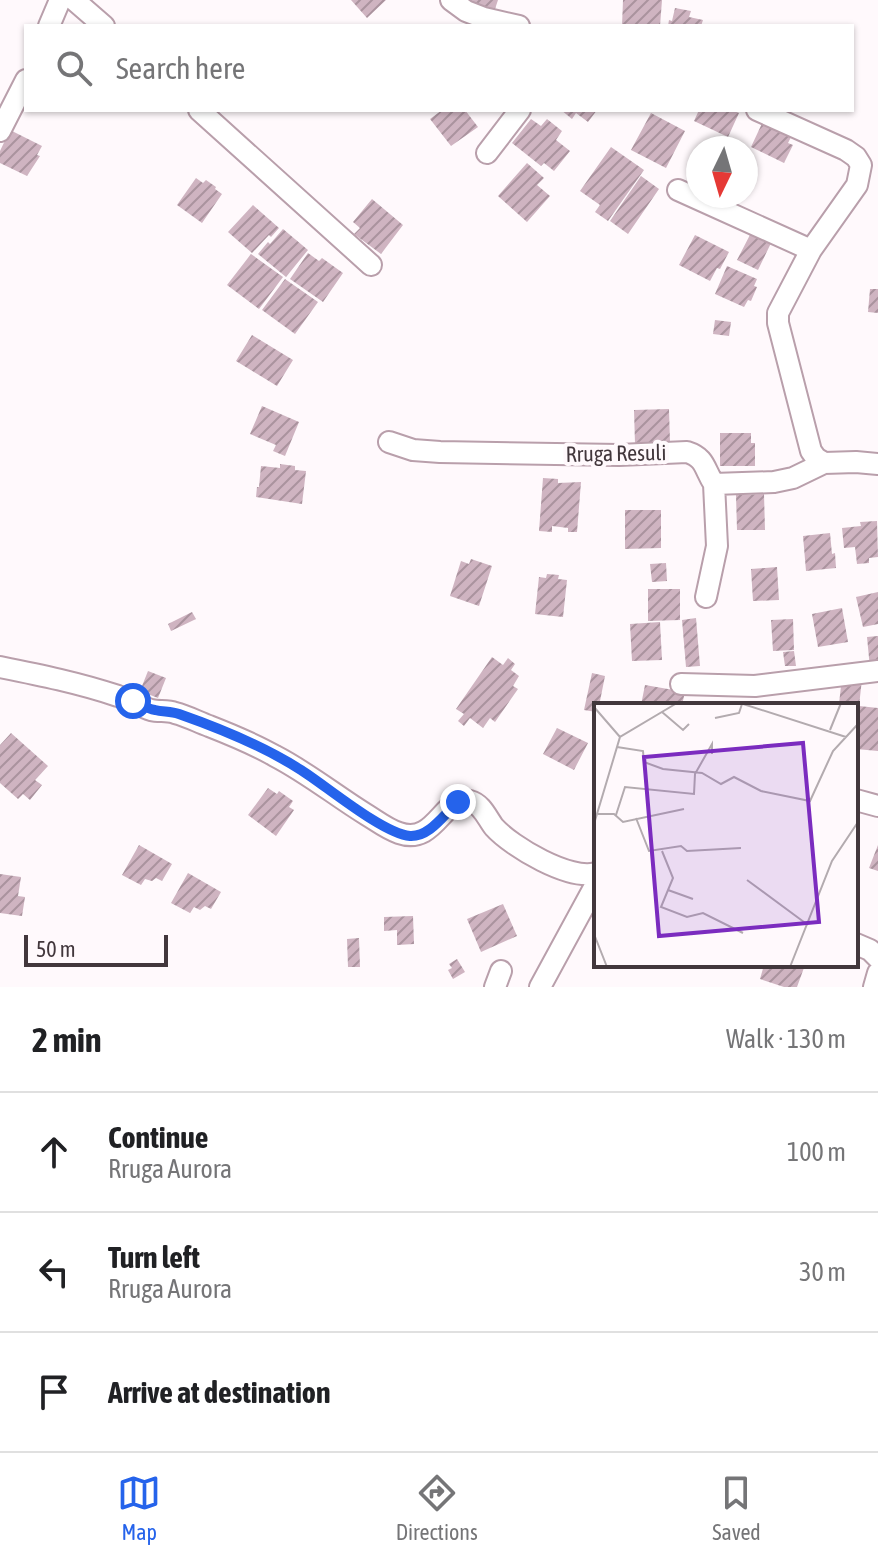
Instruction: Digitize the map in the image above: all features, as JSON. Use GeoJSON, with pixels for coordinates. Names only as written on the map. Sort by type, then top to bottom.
{"type":"FeatureCollection","features":[{"type":"Feature","properties":{"kind":"street"},"geometry":{"type":"LineString","coordinates":[[50,24],[60,0]]}},
{"type":"Feature","properties":{"kind":"street"},"geometry":{"type":"LineString","coordinates":[[74,0],[102,24]]}},
{"type":"Feature","properties":{"kind":"street"},"geometry":{"type":"LineString","coordinates":[[451,0],[466,11],[510,24]]}},
{"type":"Feature","properties":{"kind":"street"},"geometry":{"type":"LineString","coordinates":[[0,131],[24,84]]}},
{"type":"Feature","properties":{"kind":"street"},"geometry":{"type":"LineString","coordinates":[[201,112],[371,265]]}},
{"type":"Feature","properties":{"kind":"street"},"geometry":{"type":"LineString","coordinates":[[487,153],[518,112]]}},
{"type":"Feature","properties":{"kind":"street"},"geometry":{"type":"LineString","coordinates":[[761,112],[846,150],[861,165],[857,185],[811,250],[778,313],[811,451],[824,463]]}},
{"type":"Feature","properties":{"kind":"street"},"geometry":{"type":"LineString","coordinates":[[678,190],[811,250]]}},
{"type":"Feature","properties":{"kind":"street","name":"Rruga Resuli"},"geometry":{"type":"LineString","coordinates":[[389,442],[413,450],[440,452],[619,455],[687,452],[704,462],[714,484]]}},
{"type":"Feature","properties":{"kind":"street"},"geometry":{"type":"LineString","coordinates":[[706,597],[717,546],[714,484],[774,482],[793,478],[824,463],[878,464]]}},
{"type":"Feature","properties":{"kind":"street"},"geometry":{"type":"LineString","coordinates":[[0,667],[55,677],[152,710],[177,713],[254,745],[300,769],[397,833],[420,835],[458,802],[467,800],[476,803],[495,828],[524,851],[566,871],[594,874]]}},
{"type":"Feature","properties":{"kind":"street"},"geometry":{"type":"LineString","coordinates":[[681,684],[755,686],[878,671]]}},
{"type":"Feature","properties":{"kind":"street"},"geometry":{"type":"LineString","coordinates":[[858,801],[878,806]]}},
{"type":"Feature","properties":{"kind":"street"},"geometry":{"type":"LineString","coordinates":[[540,987],[594,888]]}},
{"type":"Feature","properties":{"kind":"street"},"geometry":{"type":"LineString","coordinates":[[858,945],[878,958]]}},
{"type":"Feature","properties":{"kind":"street"},"geometry":{"type":"LineString","coordinates":[[874,987],[878,973]]}},
{"type":"Feature","properties":{"kind":"building"},"geometry":{"type":"Polygon","coordinates":[[[351,0],[386,0],[367,18],[351,0]]]}},
{"type":"Feature","properties":{"kind":"building"},"geometry":{"type":"Polygon","coordinates":[[[460,0],[498,0],[494,12],[460,0]]]}},
{"type":"Feature","properties":{"kind":"building"},"geometry":{"type":"Polygon","coordinates":[[[623,0],[662,0],[660,24],[622,24],[623,0]]]}},
{"type":"Feature","properties":{"kind":"building"},"geometry":{"type":"Polygon","coordinates":[[[675,8],[691,11],[689,17],[703,20],[702,24],[668,24],[669,20],[672,21],[675,8]]]}},
{"type":"Feature","properties":{"kind":"building"},"geometry":{"type":"Polygon","coordinates":[[[439,112],[467,112],[478,127],[451,146],[430,119],[439,112]]]}},
{"type":"Feature","properties":{"kind":"building"},"geometry":{"type":"Polygon","coordinates":[[[563,112],[596,112],[588,122],[576,113],[572,119],[563,112]]]}},
{"type":"Feature","properties":{"kind":"building"},"geometry":{"type":"Polygon","coordinates":[[[698,112],[739,113],[726,136],[694,121],[698,112]]]}},
{"type":"Feature","properties":{"kind":"building"},"geometry":{"type":"Polygon","coordinates":[[[651,113],[685,131],[666,168],[631,150],[651,113]]]}},
{"type":"Feature","properties":{"kind":"building"},"geometry":{"type":"Polygon","coordinates":[[[765,117],[794,131],[788,143],[793,145],[784,163],[758,150],[756,136],[765,117]]]}},
{"type":"Feature","properties":{"kind":"building"},"geometry":{"type":"Polygon","coordinates":[[[531,119],[541,126],[547,119],[562,131],[556,140],[570,151],[554,171],[544,163],[541,166],[512,143],[531,119]]]}},
{"type":"Feature","properties":{"kind":"building"},"geometry":{"type":"Polygon","coordinates":[[[10,130],[42,146],[37,155],[40,156],[27,176],[0,163],[0,151],[10,130]]]}},
{"type":"Feature","properties":{"kind":"building"},"geometry":{"type":"Polygon","coordinates":[[[611,147],[644,170],[608,221],[595,212],[600,205],[580,191],[611,147]]]}},
{"type":"Feature","properties":{"kind":"building"},"geometry":{"type":"Polygon","coordinates":[[[527,163],[544,178],[537,185],[550,196],[527,222],[498,196],[527,163]]]}},
{"type":"Feature","properties":{"kind":"building"},"geometry":{"type":"Polygon","coordinates":[[[641,176],[659,189],[628,234],[610,221],[641,176]]]}},
{"type":"Feature","properties":{"kind":"building"},"geometry":{"type":"Polygon","coordinates":[[[196,178],[203,183],[206,180],[222,194],[202,223],[177,205],[196,178]]]}},
{"type":"Feature","properties":{"kind":"building"},"geometry":{"type":"Polygon","coordinates":[[[372,199],[403,225],[381,254],[354,234],[360,228],[353,222],[372,199]]]}},
{"type":"Feature","properties":{"kind":"building"},"geometry":{"type":"Polygon","coordinates":[[[253,205],[279,228],[252,253],[228,232],[253,205]]]}},
{"type":"Feature","properties":{"kind":"building"},"geometry":{"type":"Polygon","coordinates":[[[283,229],[308,250],[286,277],[258,254],[283,229]]]}},
{"type":"Feature","properties":{"kind":"building"},"geometry":{"type":"Polygon","coordinates":[[[752,231],[772,241],[758,270],[737,260],[752,231]]]}},
{"type":"Feature","properties":{"kind":"building"},"geometry":{"type":"Polygon","coordinates":[[[695,235],[729,252],[710,281],[679,265],[695,235]]]}},
{"type":"Feature","properties":{"kind":"building"},"geometry":{"type":"Polygon","coordinates":[[[308,253],[319,261],[322,258],[343,273],[323,302],[290,279],[308,253]]]}},
{"type":"Feature","properties":{"kind":"building"},"geometry":{"type":"Polygon","coordinates":[[[251,254],[283,277],[259,309],[227,285],[251,254]]]}},
{"type":"Feature","properties":{"kind":"building"},"geometry":{"type":"Polygon","coordinates":[[[727,266],[757,279],[751,301],[748,300],[744,307],[715,294],[727,266]]]}},
{"type":"Feature","properties":{"kind":"building"},"geometry":{"type":"Polygon","coordinates":[[[285,279],[318,302],[295,334],[262,310],[285,279]]]}},
{"type":"Feature","properties":{"kind":"building"},"geometry":{"type":"Polygon","coordinates":[[[870,289],[878,289],[878,313],[868,312],[870,289]]]}},
{"type":"Feature","properties":{"kind":"building"},"geometry":{"type":"Polygon","coordinates":[[[715,320],[731,322],[729,336],[713,334],[715,320]]]}},
{"type":"Feature","properties":{"kind":"building"},"geometry":{"type":"Polygon","coordinates":[[[252,335],[293,360],[277,386],[236,361],[252,335]]]}},
{"type":"Feature","properties":{"kind":"building"},"geometry":{"type":"Polygon","coordinates":[[[262,406],[299,422],[285,456],[273,451],[276,445],[250,434],[262,406]]]}},
{"type":"Feature","properties":{"kind":"building"},"geometry":{"type":"Polygon","coordinates":[[[669,409],[670,442],[635,444],[634,410],[669,409]]]}},
{"type":"Feature","properties":{"kind":"building"},"geometry":{"type":"Polygon","coordinates":[[[720,433],[751,433],[751,443],[755,443],[755,466],[720,466],[720,433]]]}},
{"type":"Feature","properties":{"kind":"building"},"geometry":{"type":"Polygon","coordinates":[[[280,464],[306,471],[302,504],[256,497],[261,466],[280,468],[280,464]]]}},
{"type":"Feature","properties":{"kind":"building"},"geometry":{"type":"Polygon","coordinates":[[[543,478],[558,479],[558,483],[581,482],[577,532],[552,526],[552,532],[539,531],[543,478]]]}},
{"type":"Feature","properties":{"kind":"building"},"geometry":{"type":"Polygon","coordinates":[[[764,494],[765,530],[737,530],[736,495],[764,494]]]}},
{"type":"Feature","properties":{"kind":"building"},"geometry":{"type":"Polygon","coordinates":[[[625,510],[661,510],[661,548],[625,549],[625,510]]]}},
{"type":"Feature","properties":{"kind":"building"},"geometry":{"type":"Polygon","coordinates":[[[877,521],[878,557],[869,558],[869,563],[857,564],[855,547],[844,548],[842,528],[877,521]]]}},
{"type":"Feature","properties":{"kind":"building"},"geometry":{"type":"Polygon","coordinates":[[[830,533],[836,568],[806,571],[803,536],[830,533]]]}},
{"type":"Feature","properties":{"kind":"building"},"geometry":{"type":"Polygon","coordinates":[[[471,559],[492,566],[479,606],[450,596],[461,561],[469,564],[471,559]]]}},
{"type":"Feature","properties":{"kind":"building"},"geometry":{"type":"Polygon","coordinates":[[[666,563],[667,581],[652,582],[650,564],[666,563]]]}},
{"type":"Feature","properties":{"kind":"building"},"geometry":{"type":"Polygon","coordinates":[[[777,567],[779,600],[753,601],[751,569],[777,567]]]}},
{"type":"Feature","properties":{"kind":"building"},"geometry":{"type":"Polygon","coordinates":[[[547,574],[559,575],[558,579],[567,580],[563,617],[535,614],[539,577],[546,578],[547,574]]]}},
{"type":"Feature","properties":{"kind":"building"},"geometry":{"type":"Polygon","coordinates":[[[648,589],[680,589],[680,620],[648,621],[648,589]]]}},
{"type":"Feature","properties":{"kind":"building"},"geometry":{"type":"Polygon","coordinates":[[[878,592],[878,624],[863,627],[856,597],[878,592]]]}},
{"type":"Feature","properties":{"kind":"building"},"geometry":{"type":"Polygon","coordinates":[[[842,608],[848,642],[818,647],[812,614],[842,608]]]}},
{"type":"Feature","properties":{"kind":"building"},"geometry":{"type":"Polygon","coordinates":[[[192,612],[196,619],[171,631],[168,624],[192,612]]]}},
{"type":"Feature","properties":{"kind":"building"},"geometry":{"type":"Polygon","coordinates":[[[696,618],[700,666],[686,667],[682,620],[696,618]]]}},
{"type":"Feature","properties":{"kind":"building"},"geometry":{"type":"Polygon","coordinates":[[[793,619],[794,650],[773,651],[771,620],[793,619]]]}},
{"type":"Feature","properties":{"kind":"building"},"geometry":{"type":"Polygon","coordinates":[[[660,622],[662,660],[632,661],[630,624],[660,622]]]}},
{"type":"Feature","properties":{"kind":"building"},"geometry":{"type":"Polygon","coordinates":[[[878,636],[878,667],[870,668],[867,637],[878,636]]]}},
{"type":"Feature","properties":{"kind":"building"},"geometry":{"type":"Polygon","coordinates":[[[794,651],[796,666],[785,666],[783,652],[794,651]]]}},
{"type":"Feature","properties":{"kind":"building"},"geometry":{"type":"Polygon","coordinates":[[[492,657],[503,665],[508,658],[515,664],[511,670],[519,676],[513,686],[518,689],[495,722],[490,718],[483,728],[470,718],[464,726],[458,721],[464,714],[456,709],[492,657]]]}},
{"type":"Feature","properties":{"kind":"building"},"geometry":{"type":"Polygon","coordinates":[[[148,671],[166,678],[158,698],[140,691],[148,671]]]}},
{"type":"Feature","properties":{"kind":"building"},"geometry":{"type":"Polygon","coordinates":[[[592,673],[605,676],[600,701],[607,703],[594,703],[594,712],[584,710],[592,673]]]}},
{"type":"Feature","properties":{"kind":"building"},"geometry":{"type":"Polygon","coordinates":[[[842,677],[862,679],[859,706],[878,708],[878,751],[858,749],[858,703],[839,703],[842,677]]]}},
{"type":"Feature","properties":{"kind":"building"},"geometry":{"type":"Polygon","coordinates":[[[645,685],[685,692],[682,703],[641,703],[645,685]]]}},
{"type":"Feature","properties":{"kind":"building"},"geometry":{"type":"Polygon","coordinates":[[[557,728],[588,743],[574,770],[543,754],[557,728]]]}},
{"type":"Feature","properties":{"kind":"building"},"geometry":{"type":"Polygon","coordinates":[[[11,733],[48,766],[35,780],[42,785],[30,800],[23,794],[18,799],[0,783],[0,745],[11,733]]]}},
{"type":"Feature","properties":{"kind":"building"},"geometry":{"type":"Polygon","coordinates":[[[268,788],[277,794],[279,791],[293,801],[289,807],[294,810],[276,836],[248,815],[268,788]]]}},
{"type":"Feature","properties":{"kind":"building"},"geometry":{"type":"Polygon","coordinates":[[[139,845],[172,864],[162,881],[145,879],[141,885],[122,875],[139,845]]]}},
{"type":"Feature","properties":{"kind":"building"},"geometry":{"type":"Polygon","coordinates":[[[878,845],[878,871],[869,868],[878,845]]]}},
{"type":"Feature","properties":{"kind":"building"},"geometry":{"type":"Polygon","coordinates":[[[188,873],[221,892],[211,909],[194,907],[190,913],[171,903],[188,873]]]}},
{"type":"Feature","properties":{"kind":"building"},"geometry":{"type":"Polygon","coordinates":[[[0,874],[21,877],[18,896],[25,897],[22,916],[0,913],[0,874]]]}},
{"type":"Feature","properties":{"kind":"building"},"geometry":{"type":"Polygon","coordinates":[[[503,904],[517,936],[481,952],[467,919],[503,904]]]}},
{"type":"Feature","properties":{"kind":"building"},"geometry":{"type":"Polygon","coordinates":[[[413,916],[414,944],[397,945],[397,930],[384,931],[384,917],[413,916]]]}},
{"type":"Feature","properties":{"kind":"building"},"geometry":{"type":"Polygon","coordinates":[[[359,938],[360,967],[348,967],[347,939],[359,938]]]}},
{"type":"Feature","properties":{"kind":"building"},"geometry":{"type":"Polygon","coordinates":[[[457,959],[465,972],[453,979],[448,970],[452,968],[449,964],[457,959]]]}},
{"type":"Feature","properties":{"kind":"building"},"geometry":{"type":"Polygon","coordinates":[[[763,967],[804,967],[797,987],[784,987],[760,979],[763,967]]]}},
{"type":"Feature","properties":{"kind":"route"},"geometry":{"type":"LineString","coordinates":[[133,701],[152,710],[177,713],[254,745],[300,769],[397,833],[409,836],[428,831],[458,802]]}}]}
